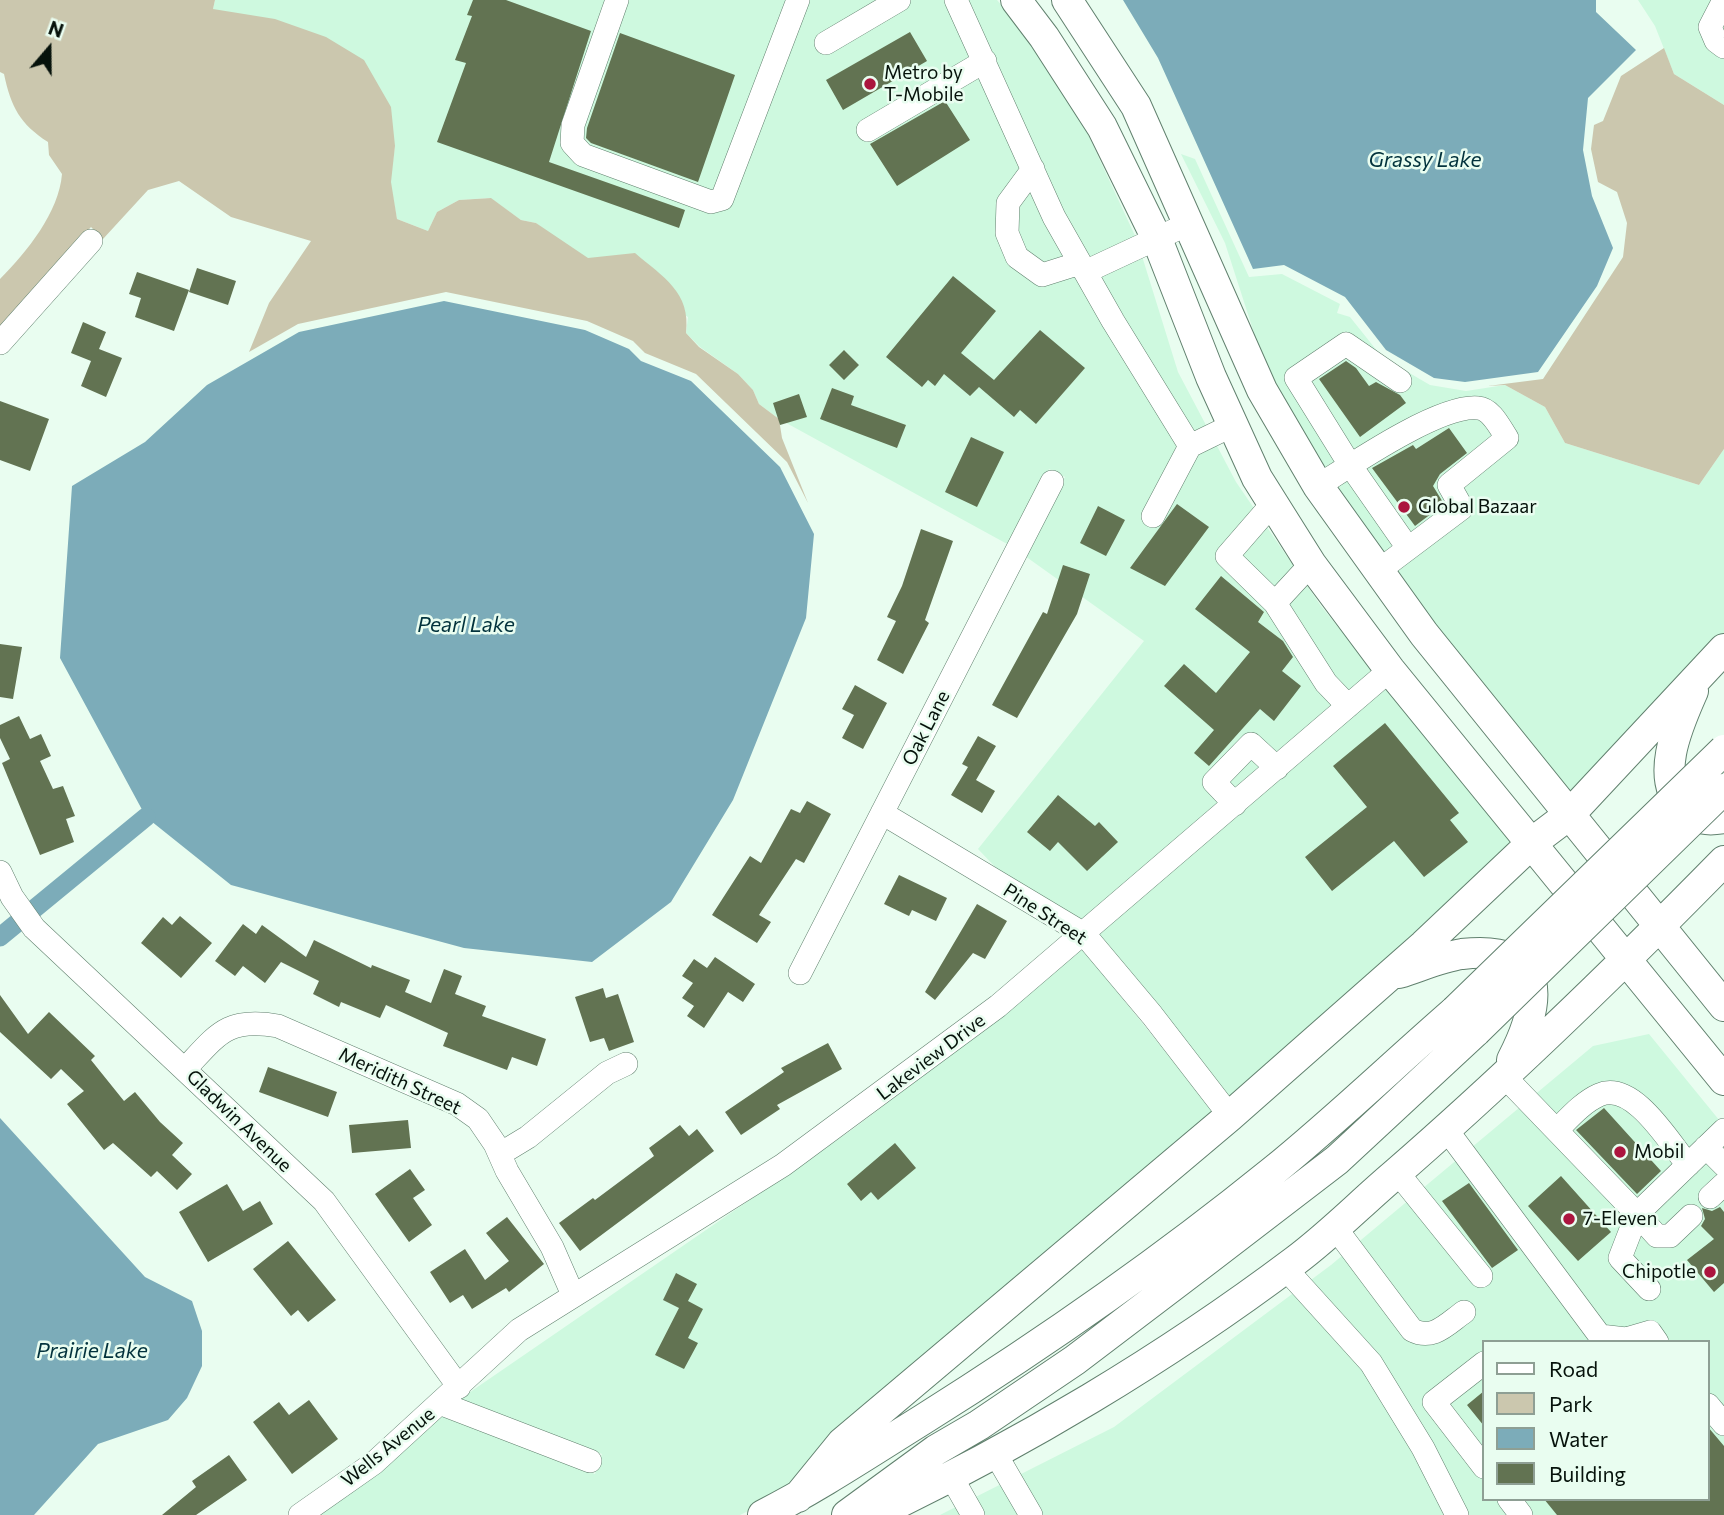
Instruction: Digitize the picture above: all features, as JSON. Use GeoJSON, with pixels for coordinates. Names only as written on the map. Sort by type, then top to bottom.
{"type":"FeatureCollection","features":[{"type":"Feature","properties":{"kind":"main road"},"geometry":{"type":"LineString","coordinates":[[1016,0],[1044,37],[1102,127],[1157,239],[1257,478],[1311,564],[1390,670],[1533,842],[1724,1080]]}},
{"type":"Feature","properties":{"kind":"main road"},"geometry":{"type":"LineString","coordinates":[[1067,0],[1136,106],[1258,382],[1318,486],[1377,572],[1724,1006]]}},
{"type":"Feature","properties":{"kind":"main road"},"geometry":{"type":"LineString","coordinates":[[799,1497],[842,1443],[1230,1116],[1390,975],[1533,842],[1570,814],[1724,649]]}},
{"type":"Feature","properties":{"kind":"main road"},"geometry":{"type":"LineString","coordinates":[[1701,674],[1681,718],[1671,757],[1670,781],[1682,806],[1691,814],[1707,821],[1724,818]]}},
{"type":"Feature","properties":{"kind":"main road"},"geometry":{"type":"LineString","coordinates":[[763,1515],[799,1497],[1061,1331],[1274,1171],[1455,1011],[1724,750]]}},
{"type":"Feature","properties":{"kind":"main road"},"geometry":{"type":"LineString","coordinates":[[847,1515],[936,1450],[979,1425],[1075,1360],[1337,1160],[1476,1031],[1724,789]]}},
{"type":"Feature","properties":{"kind":"main road"},"geometry":{"type":"LineString","coordinates":[[873,1515],[952,1478],[995,1453],[1166,1350],[1285,1268],[1504,1076],[1660,927],[1724,861]]}},
{"type":"Feature","properties":{"kind":"main road"},"geometry":{"type":"LineString","coordinates":[[1390,975],[1459,955],[1482,953],[1497,955],[1522,966],[1531,978],[1533,1010],[1528,1030],[1504,1076]]}},
{"type":"Feature","properties":{"kind":"street"},"geometry":{"type":"LineString","coordinates":[[617,0],[573,125],[572,143],[583,155],[711,202],[722,199],[799,0]]}},
{"type":"Feature","properties":{"kind":"street"},"geometry":{"type":"LineString","coordinates":[[826,43],[899,0]]}},
{"type":"Feature","properties":{"kind":"street"},"geometry":{"type":"LineString","coordinates":[[956,0],[1054,217],[1190,446]]}},
{"type":"Feature","properties":{"kind":"street"},"geometry":{"type":"LineString","coordinates":[[1724,0],[1710,27],[1716,41],[1724,47]]}},
{"type":"Feature","properties":{"kind":"street"},"geometry":{"type":"LineString","coordinates":[[868,130],[985,61]]}},
{"type":"Feature","properties":{"kind":"street"},"geometry":{"type":"LineString","coordinates":[[1033,169],[1008,204],[1007,233],[1017,257],[1042,275],[1082,268],[1190,223]]}},
{"type":"Feature","properties":{"kind":"street"},"geometry":{"type":"LineString","coordinates":[[0,343],[91,241]]}},
{"type":"Feature","properties":{"kind":"street"},"geometry":{"type":"LineString","coordinates":[[1258,382],[1296,377],[1346,344],[1400,381]]}},
{"type":"Feature","properties":{"kind":"street"},"geometry":{"type":"LineString","coordinates":[[1296,377],[1350,465],[1408,548]]}},
{"type":"Feature","properties":{"kind":"street"},"geometry":{"type":"LineString","coordinates":[[1318,486],[1420,426],[1460,410],[1478,408],[1489,411],[1507,438],[1448,485],[1462,508],[1377,572]]}},
{"type":"Feature","properties":{"kind":"street"},"geometry":{"type":"LineString","coordinates":[[1153,516],[1190,446],[1233,425]]}},
{"type":"Feature","properties":{"kind":"street","name":"Oak Lane"},"geometry":{"type":"LineString","coordinates":[[800,973],[1052,482]]}},
{"type":"Feature","properties":{"kind":"street"},"geometry":{"type":"LineString","coordinates":[[1273,503],[1227,556],[1275,603],[1326,683],[1348,706]]}},
{"type":"Feature","properties":{"kind":"street"},"geometry":{"type":"LineString","coordinates":[[1275,603],[1311,564]]}},
{"type":"Feature","properties":{"kind":"street","name":"Lakeview Drive"},"geometry":{"type":"LineString","coordinates":[[442,1404],[519,1330],[783,1166],[998,1006],[1390,670]]}},
{"type":"Feature","properties":{"kind":"street"},"geometry":{"type":"LineString","coordinates":[[1235,804],[1214,782],[1251,744],[1277,768]]}},
{"type":"Feature","properties":{"kind":"street","name":"Pine Street"},"geometry":{"type":"LineString","coordinates":[[882,813],[1084,934],[1152,1015],[1230,1116]]}},
{"type":"Feature","properties":{"kind":"street","name":"Gladwin Avenue"},"geometry":{"type":"LineString","coordinates":[[0,872],[12,897],[34,928],[324,1201],[459,1387]]}},
{"type":"Feature","properties":{"kind":"street","name":"Meridith Street"},"geometry":{"type":"LineString","coordinates":[[185,1069],[219,1032],[235,1023],[253,1021],[278,1026],[457,1104],[478,1119],[500,1154],[552,1247],[573,1295]]}},
{"type":"Feature","properties":{"kind":"street"},"geometry":{"type":"LineString","coordinates":[[500,1154],[528,1137],[607,1073],[626,1064]]}},
{"type":"Feature","properties":{"kind":"street"},"geometry":{"type":"LineString","coordinates":[[1504,1076],[1657,1236],[1670,1236],[1691,1216]]}},
{"type":"Feature","properties":{"kind":"street"},"geometry":{"type":"LineString","coordinates":[[1556,1130],[1597,1095],[1614,1091],[1636,1102],[1688,1165]]}},
{"type":"Feature","properties":{"kind":"street"},"geometry":{"type":"LineString","coordinates":[[1446,1129],[1600,1336],[1626,1339],[1650,1332],[1656,1340]]}},
{"type":"Feature","properties":{"kind":"street"},"geometry":{"type":"LineString","coordinates":[[1649,1289],[1620,1258],[1637,1213],[1724,1130]]}},
{"type":"Feature","properties":{"kind":"street"},"geometry":{"type":"LineString","coordinates":[[1706,1147],[1724,1165]]}},
{"type":"Feature","properties":{"kind":"street"},"geometry":{"type":"LineString","coordinates":[[1397,1172],[1481,1276]]}},
{"type":"Feature","properties":{"kind":"street"},"geometry":{"type":"LineString","coordinates":[[1335,1226],[1412,1330],[1423,1336],[1433,1334],[1464,1311]]}},
{"type":"Feature","properties":{"kind":"street"},"geometry":{"type":"LineString","coordinates":[[1285,1268],[1371,1363],[1423,1448],[1457,1515]]}},
{"type":"Feature","properties":{"kind":"street"},"geometry":{"type":"LineString","coordinates":[[1482,1365],[1434,1402],[1482,1464]]}},
{"type":"Feature","properties":{"kind":"street"},"geometry":{"type":"LineString","coordinates":[[442,1404],[590,1461]]}},
{"type":"Feature","properties":{"kind":"street","name":"Wells Avenue"},"geometry":{"type":"LineString","coordinates":[[300,1515],[374,1463],[442,1404]]}},
{"type":"Feature","properties":{"kind":"street"},"geometry":{"type":"LineString","coordinates":[[1710,1407],[1724,1424]]}},
{"type":"Feature","properties":{"kind":"street"},"geometry":{"type":"LineString","coordinates":[[995,1453],[1031,1515]]}},
{"type":"Feature","properties":{"kind":"street"},"geometry":{"type":"LineString","coordinates":[[952,1478],[973,1515]]}},
{"type":"Feature","properties":{"kind":"shaded area"},"geometry":{"type":"Polygon","coordinates":[[[215,0],[997,0],[1017,23],[1078,113],[1137,240],[1178,372],[1236,482],[1321,606],[1374,671],[1083,922],[998,870],[978,849],[1144,641],[1025,556],[1065,477],[1049,469],[1009,545],[779,419],[759,404],[753,390],[738,374],[700,347],[686,333],[688,317],[561,243],[536,223],[521,220],[490,198],[459,200],[437,212],[428,231],[397,219],[390,182],[395,146],[213,9],[215,0]]]}},
{"type":"Feature","properties":{"kind":"shaded area"},"geometry":{"type":"Polygon","coordinates":[[[1638,0],[1724,0],[1724,105],[1674,74],[1655,26],[1638,0]]]}},
{"type":"Feature","properties":{"kind":"shaded area"},"geometry":{"type":"Polygon","coordinates":[[[1181,154],[1195,159],[1249,277],[1282,274],[1340,304],[1337,313],[1350,317],[1382,357],[1430,385],[1466,391],[1505,385],[1545,407],[1565,443],[1699,485],[1724,449],[1724,635],[1572,800],[1432,627],[1326,480],[1265,367],[1225,243],[1181,154]]]}},
{"type":"Feature","properties":{"kind":"shaded area"},"geometry":{"type":"Polygon","coordinates":[[[1386,685],[1518,844],[1231,1102],[1098,935],[1386,685]]]}},
{"type":"Feature","properties":{"kind":"shaded area"},"geometry":{"type":"Polygon","coordinates":[[[1082,948],[1216,1115],[793,1489],[740,1515],[317,1515],[379,1472],[443,1415],[595,1474],[602,1454],[460,1399],[853,1129],[1003,1014],[1082,948]]]}},
{"type":"Feature","properties":{"kind":"shaded area"},"geometry":{"type":"Polygon","coordinates":[[[1649,1034],[1724,1126],[1724,1515],[940,1515],[1114,1427],[1331,1265],[1593,1046],[1649,1034]]]}},
{"type":"Feature","properties":{"kind":"green space"},"geometry":{"type":"Polygon","coordinates":[[[0,0],[215,0],[213,9],[275,19],[326,37],[364,60],[391,107],[395,146],[391,182],[397,219],[428,231],[437,212],[459,200],[491,198],[521,220],[536,223],[588,258],[635,253],[665,278],[679,296],[684,307],[686,333],[699,347],[738,374],[753,390],[759,404],[779,419],[782,438],[808,503],[787,462],[696,374],[645,353],[633,341],[587,321],[446,292],[298,324],[249,352],[269,303],[311,241],[231,217],[179,181],[148,190],[103,239],[91,227],[0,329],[0,279],[40,231],[55,203],[62,174],[49,155],[48,142],[18,114],[4,74],[0,72],[0,0]]]}},
{"type":"Feature","properties":{"kind":"green space"},"geometry":{"type":"Polygon","coordinates":[[[1664,48],[1674,74],[1724,105],[1724,449],[1699,485],[1565,443],[1545,407],[1505,385],[1488,386],[1543,379],[1623,257],[1627,223],[1617,192],[1598,182],[1591,149],[1594,125],[1603,121],[1621,76],[1664,48]]]}},
{"type":"Feature","properties":{"kind":"water","name":"Grassy Lake"},"geometry":{"type":"Polygon","coordinates":[[[1123,0],[1596,0],[1596,12],[1636,50],[1588,98],[1583,150],[1592,196],[1613,248],[1597,286],[1538,372],[1465,382],[1434,378],[1386,350],[1345,297],[1284,265],[1253,269],[1158,58],[1123,0]]]}},
{"type":"Feature","properties":{"kind":"water","name":"Pearl Lake"},"geometry":{"type":"Polygon","coordinates":[[[444,301],[585,330],[629,349],[641,361],[691,381],[780,467],[814,534],[806,618],[733,800],[671,902],[592,962],[464,948],[231,885],[146,817],[60,658],[72,486],[145,442],[207,385],[299,332],[444,301]]]}},
{"type":"Feature","properties":{"kind":"water","name":"Prairie Lake"},"geometry":{"type":"Polygon","coordinates":[[[0,1118],[145,1277],[192,1301],[202,1331],[202,1366],[187,1398],[168,1420],[98,1444],[34,1515],[0,1515],[0,1118]]]}},
{"type":"Feature","properties":{"kind":"building"},"geometry":{"type":"Polygon","coordinates":[[[473,0],[506,0],[591,31],[549,162],[685,210],[679,228],[437,142],[466,63],[455,60],[472,16],[467,15],[473,0]]]}},
{"type":"Feature","properties":{"kind":"building"},"geometry":{"type":"Polygon","coordinates":[[[910,32],[927,61],[843,110],[826,80],[910,32]]]}},
{"type":"Feature","properties":{"kind":"building"},"geometry":{"type":"Polygon","coordinates":[[[620,33],[735,75],[698,182],[591,143],[586,138],[587,128],[620,33]]]}},
{"type":"Feature","properties":{"kind":"building"},"geometry":{"type":"Polygon","coordinates":[[[945,101],[970,140],[897,186],[870,144],[945,101]]]}},
{"type":"Feature","properties":{"kind":"building"},"geometry":{"type":"Polygon","coordinates":[[[197,268],[236,281],[228,305],[189,292],[197,268]]]}},
{"type":"Feature","properties":{"kind":"building"},"geometry":{"type":"Polygon","coordinates":[[[137,272],[189,290],[174,331],[135,317],[141,298],[129,294],[137,272]]]}},
{"type":"Feature","properties":{"kind":"building"},"geometry":{"type":"Polygon","coordinates":[[[953,276],[996,311],[961,353],[994,380],[1040,330],[1085,368],[1036,424],[1020,410],[1014,417],[979,387],[970,396],[944,374],[935,386],[928,380],[922,387],[886,357],[953,276]]]}},
{"type":"Feature","properties":{"kind":"building"},"geometry":{"type":"Polygon","coordinates":[[[83,322],[106,332],[99,349],[122,358],[106,397],[81,386],[91,361],[71,353],[83,322]]]}},
{"type":"Feature","properties":{"kind":"building"},"geometry":{"type":"Polygon","coordinates":[[[844,350],[859,365],[844,380],[829,365],[844,350]]]}},
{"type":"Feature","properties":{"kind":"building"},"geometry":{"type":"Polygon","coordinates":[[[1346,361],[1356,368],[1369,386],[1376,382],[1400,395],[1406,403],[1360,437],[1319,379],[1346,361]]]}},
{"type":"Feature","properties":{"kind":"building"},"geometry":{"type":"Polygon","coordinates":[[[832,388],[854,396],[851,405],[906,425],[897,448],[820,419],[832,388]]]}},
{"type":"Feature","properties":{"kind":"building"},"geometry":{"type":"Polygon","coordinates":[[[799,394],[807,417],[780,425],[773,403],[799,394]]]}},
{"type":"Feature","properties":{"kind":"building"},"geometry":{"type":"Polygon","coordinates":[[[0,401],[49,419],[30,471],[0,460],[0,401]]]}},
{"type":"Feature","properties":{"kind":"building"},"geometry":{"type":"Polygon","coordinates":[[[1449,428],[1467,453],[1440,474],[1433,486],[1444,504],[1415,526],[1372,468],[1413,445],[1416,449],[1449,428]]]}},
{"type":"Feature","properties":{"kind":"building"},"geometry":{"type":"Polygon","coordinates":[[[971,437],[1004,452],[977,507],[945,492],[971,437]]]}},
{"type":"Feature","properties":{"kind":"building"},"geometry":{"type":"Polygon","coordinates":[[[1177,504],[1209,527],[1165,586],[1130,568],[1177,504]]]}},
{"type":"Feature","properties":{"kind":"building"},"geometry":{"type":"Polygon","coordinates":[[[1098,506],[1125,520],[1106,556],[1080,543],[1098,506]]]}},
{"type":"Feature","properties":{"kind":"building"},"geometry":{"type":"Polygon","coordinates":[[[921,529],[953,541],[925,620],[929,623],[903,674],[877,660],[896,621],[887,617],[902,586],[921,529]]]}},
{"type":"Feature","properties":{"kind":"building"},"geometry":{"type":"Polygon","coordinates":[[[1063,565],[1090,574],[1077,614],[1017,718],[992,705],[1043,612],[1047,614],[1063,565]]]}},
{"type":"Feature","properties":{"kind":"building"},"geometry":{"type":"Polygon","coordinates":[[[1221,576],[1264,612],[1258,622],[1283,641],[1293,657],[1282,671],[1301,686],[1274,721],[1260,709],[1209,766],[1194,753],[1214,730],[1164,686],[1184,664],[1216,693],[1250,652],[1195,609],[1221,576]]]}},
{"type":"Feature","properties":{"kind":"building"},"geometry":{"type":"Polygon","coordinates":[[[0,644],[22,647],[13,699],[0,697],[0,644]]]}},
{"type":"Feature","properties":{"kind":"building"},"geometry":{"type":"Polygon","coordinates":[[[855,685],[887,703],[863,749],[842,738],[854,715],[842,709],[855,685]]]}},
{"type":"Feature","properties":{"kind":"building"},"geometry":{"type":"Polygon","coordinates":[[[19,716],[30,739],[41,734],[51,756],[40,761],[53,789],[63,786],[75,816],[66,819],[74,842],[40,855],[2,763],[10,759],[0,738],[0,725],[19,716]]]}},
{"type":"Feature","properties":{"kind":"building"},"geometry":{"type":"Polygon","coordinates":[[[1385,723],[1459,813],[1450,820],[1468,842],[1424,877],[1394,841],[1332,891],[1305,857],[1367,807],[1333,766],[1385,723]]]}},
{"type":"Feature","properties":{"kind":"building"},"geometry":{"type":"Polygon","coordinates":[[[978,736],[996,746],[976,780],[995,791],[982,813],[951,795],[968,767],[962,764],[978,736]]]}},
{"type":"Feature","properties":{"kind":"building"},"geometry":{"type":"Polygon","coordinates":[[[1058,795],[1095,826],[1099,822],[1118,842],[1087,871],[1058,842],[1050,851],[1027,832],[1058,795]]]}},
{"type":"Feature","properties":{"kind":"building"},"geometry":{"type":"Polygon","coordinates":[[[807,801],[831,814],[804,863],[796,859],[759,915],[771,922],[757,943],[712,915],[750,856],[761,863],[791,809],[800,813],[807,801]]]}},
{"type":"Feature","properties":{"kind":"building"},"geometry":{"type":"Polygon","coordinates":[[[899,875],[947,898],[936,921],[912,910],[909,916],[884,904],[899,875]]]}},
{"type":"Feature","properties":{"kind":"building"},"geometry":{"type":"Polygon","coordinates":[[[977,904],[1007,921],[985,959],[973,953],[935,1000],[925,992],[977,904]]]}},
{"type":"Feature","properties":{"kind":"building"},"geometry":{"type":"Polygon","coordinates":[[[180,916],[212,943],[181,978],[141,943],[163,917],[172,925],[180,916]]]}},
{"type":"Feature","properties":{"kind":"building"},"geometry":{"type":"Polygon","coordinates":[[[243,924],[256,934],[262,925],[306,957],[314,940],[371,968],[372,965],[410,980],[405,992],[431,1003],[444,969],[462,976],[455,994],[486,1006],[482,1016],[546,1039],[537,1066],[512,1057],[507,1070],[443,1046],[448,1033],[386,1005],[380,1018],[341,1002],[339,1007],[313,994],[319,981],[281,962],[265,983],[243,966],[235,976],[215,961],[243,924]]]}},
{"type":"Feature","properties":{"kind":"building"},"geometry":{"type":"Polygon","coordinates":[[[715,957],[755,984],[743,1002],[728,992],[704,1028],[687,1016],[694,1006],[682,998],[693,983],[682,976],[694,959],[707,968],[715,957]]]}},
{"type":"Feature","properties":{"kind":"building"},"geometry":{"type":"Polygon","coordinates":[[[603,988],[606,998],[618,994],[634,1042],[609,1051],[604,1038],[590,1042],[575,997],[603,988]]]}},
{"type":"Feature","properties":{"kind":"building"},"geometry":{"type":"Polygon","coordinates":[[[0,995],[28,1034],[49,1012],[95,1056],[91,1060],[124,1101],[135,1092],[160,1122],[183,1143],[172,1155],[192,1174],[177,1190],[157,1171],[151,1177],[113,1143],[104,1150],[67,1104],[84,1091],[61,1069],[51,1079],[0,1032],[0,995]]]}},
{"type":"Feature","properties":{"kind":"building"},"geometry":{"type":"Polygon","coordinates":[[[828,1043],[842,1069],[777,1105],[780,1109],[741,1135],[725,1112],[784,1072],[781,1068],[828,1043]]]}},
{"type":"Feature","properties":{"kind":"building"},"geometry":{"type":"Polygon","coordinates":[[[268,1067],[337,1092],[328,1117],[259,1092],[268,1067]]]}},
{"type":"Feature","properties":{"kind":"building","name":"Mobil"},"geometry":{"type":"Polygon","coordinates":[[[1604,1108],[1661,1171],[1637,1194],[1576,1130],[1604,1108]]]}},
{"type":"Feature","properties":{"kind":"building"},"geometry":{"type":"Polygon","coordinates":[[[408,1120],[411,1148],[352,1153],[349,1125],[408,1120]]]}},
{"type":"Feature","properties":{"kind":"building"},"geometry":{"type":"Polygon","coordinates":[[[680,1125],[689,1136],[697,1129],[714,1151],[580,1251],[559,1223],[654,1156],[649,1148],[680,1125]]]}},
{"type":"Feature","properties":{"kind":"building"},"geometry":{"type":"Polygon","coordinates":[[[895,1143],[916,1168],[878,1200],[871,1192],[861,1201],[847,1184],[895,1143]]]}},
{"type":"Feature","properties":{"kind":"building"},"geometry":{"type":"Polygon","coordinates":[[[410,1169],[425,1190],[413,1198],[432,1225],[409,1242],[375,1194],[410,1169]]]}},
{"type":"Feature","properties":{"kind":"building","name":"7-Eleven"},"geometry":{"type":"Polygon","coordinates":[[[1561,1176],[1611,1232],[1578,1261],[1528,1206],[1561,1176]]]}},
{"type":"Feature","properties":{"kind":"building"},"geometry":{"type":"Polygon","coordinates":[[[1469,1183],[1518,1250],[1492,1268],[1442,1201],[1469,1183]]]}},
{"type":"Feature","properties":{"kind":"building"},"geometry":{"type":"Polygon","coordinates":[[[227,1184],[243,1211],[260,1201],[273,1224],[208,1262],[179,1212],[227,1184]]]}},
{"type":"Feature","properties":{"kind":"building","name":"Chipotle"},"geometry":{"type":"Polygon","coordinates":[[[1720,1207],[1724,1212],[1724,1283],[1714,1292],[1687,1260],[1714,1239],[1701,1226],[1705,1219],[1702,1208],[1712,1211],[1720,1207]]]}},
{"type":"Feature","properties":{"kind":"building"},"geometry":{"type":"Polygon","coordinates":[[[507,1217],[544,1264],[509,1292],[506,1288],[472,1309],[463,1295],[450,1303],[430,1272],[465,1249],[485,1280],[509,1261],[486,1233],[507,1217]]]}},
{"type":"Feature","properties":{"kind":"building"},"geometry":{"type":"Polygon","coordinates":[[[288,1241],[336,1300],[308,1322],[298,1310],[291,1316],[253,1269],[288,1241]]]}},
{"type":"Feature","properties":{"kind":"building"},"geometry":{"type":"Polygon","coordinates":[[[676,1273],[697,1284],[688,1301],[703,1309],[688,1338],[698,1343],[684,1369],[655,1355],[679,1308],[663,1300],[676,1273]]]}},
{"type":"Feature","properties":{"kind":"building"},"geometry":{"type":"Polygon","coordinates":[[[1482,1393],[1482,1424],[1467,1405],[1482,1393]]]}},
{"type":"Feature","properties":{"kind":"building"},"geometry":{"type":"Polygon","coordinates":[[[309,1400],[338,1439],[292,1474],[253,1422],[279,1402],[289,1415],[309,1400]]]}},
{"type":"Feature","properties":{"kind":"building"},"geometry":{"type":"Polygon","coordinates":[[[1710,1429],[1724,1446],[1724,1515],[1557,1515],[1546,1501],[1710,1501],[1710,1429]]]}},
{"type":"Feature","properties":{"kind":"building"},"geometry":{"type":"Polygon","coordinates":[[[229,1455],[247,1480],[196,1515],[162,1515],[196,1487],[192,1481],[229,1455]]]}},
{"type":"Feature","properties":{"kind":"waterway"},"geometry":{"type":"LineString","coordinates":[[0,937],[146,817]]}},
{"type":"Feature","properties":{"kind":"place","name":"Metro by T-Mobile"},"geometry":{"type":"Point","coordinates":[870,84]}},
{"type":"Feature","properties":{"kind":"place","name":"Global Bazaar"},"geometry":{"type":"Point","coordinates":[1404,507]}},
{"type":"Feature","properties":{"kind":"place","name":"Mobil"},"geometry":{"type":"Point","coordinates":[1620,1152]}},
{"type":"Feature","properties":{"kind":"place","name":"7-Eleven"},"geometry":{"type":"Point","coordinates":[1569,1219]}},
{"type":"Feature","properties":{"kind":"place","name":"Chipotle"},"geometry":{"type":"Point","coordinates":[1710,1272]}}]}
